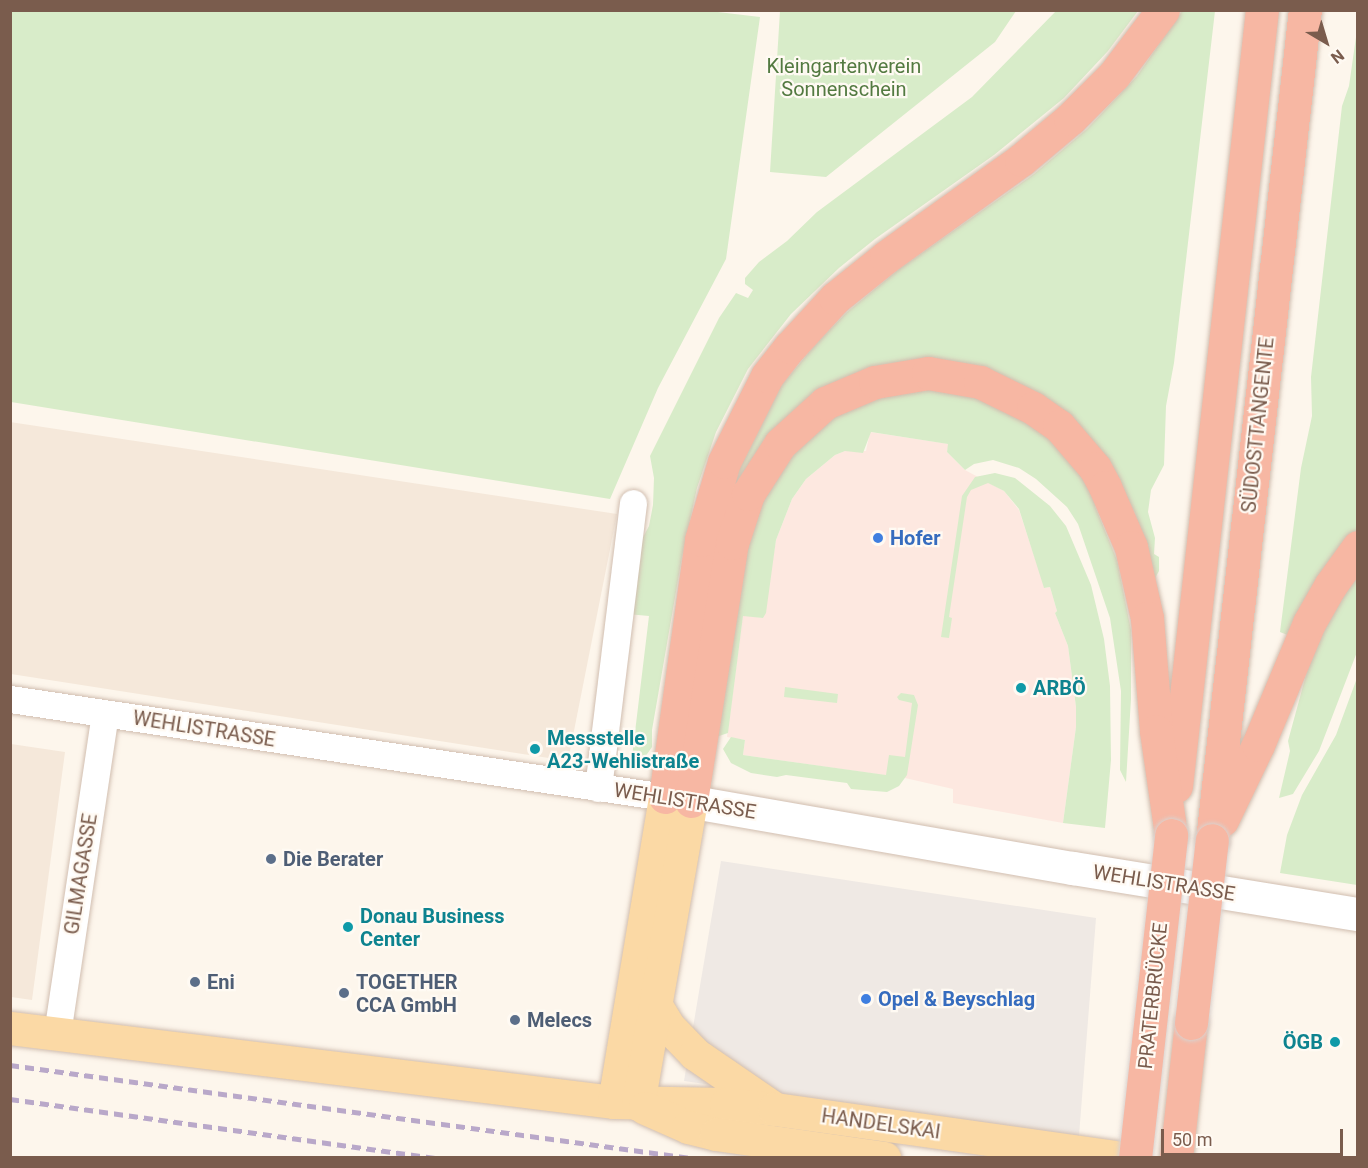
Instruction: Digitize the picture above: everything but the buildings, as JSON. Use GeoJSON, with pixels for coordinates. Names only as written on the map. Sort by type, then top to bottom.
{"type":"FeatureCollection","features":[{"type":"Feature","properties":{"kind":"highway"},"geometry":{"type":"LineString","coordinates":[[678,799],[701,540],[724,462],[767,376],[790,347],[836,298],[886,257],[1021,160],[1071,119],[1114,75],[1163,10]]}},
{"type":"Feature","properties":{"kind":"highway"},"geometry":{"type":"LineString","coordinates":[[1171,835],[1262,10]]}},
{"type":"Feature","properties":{"kind":"highway","name":"SÜDOSTTANGENTE"},"geometry":{"type":"LineString","coordinates":[[1212,840],[1305,10]]}},
{"type":"Feature","properties":{"kind":"highway"},"geometry":{"type":"LineString","coordinates":[[678,799],[732,543],[748,494],[780,444],[825,403],[875,382],[928,373],[980,382],[1033,408],[1059,426],[1095,468],[1105,487],[1131,547],[1147,618],[1156,731],[1171,835]]}},
{"type":"Feature","properties":{"kind":"highway"},"geometry":{"type":"LineString","coordinates":[[1212,840],[1258,745],[1309,623],[1330,586],[1358,547]]}},
{"type":"Feature","properties":{"kind":"highway","name":"PRATERBRÜCKE"},"geometry":{"type":"LineString","coordinates":[[1135,1158],[1171,835]]}},
{"type":"Feature","properties":{"kind":"highway","name":"PRATERBRÜCKE"},"geometry":{"type":"LineString","coordinates":[[1176,1158],[1212,840]]}},
{"type":"Feature","properties":{"kind":"main road"},"geometry":{"type":"LineString","coordinates":[[626,1103],[655,1004],[678,799]]}},
{"type":"Feature","properties":{"kind":"main road"},"geometry":{"type":"LineString","coordinates":[[626,1103],[678,799]]}},
{"type":"Feature","properties":{"kind":"main road"},"geometry":{"type":"LineString","coordinates":[[655,1004],[668,1026],[695,1054],[774,1109]]}},
{"type":"Feature","properties":{"kind":"main road","name":"HANDELSKAI"},"geometry":{"type":"LineString","coordinates":[[10,1028],[626,1103],[726,1104],[774,1109],[1123,1158]]}},
{"type":"Feature","properties":{"kind":"main road","name":"HANDELSKAI"},"geometry":{"type":"LineString","coordinates":[[626,1103],[688,1127],[716,1134],[884,1158]]}},
{"type":"Feature","properties":{"kind":"street"},"geometry":{"type":"LineString","coordinates":[[598,788],[633,503]]}},
{"type":"Feature","properties":{"kind":"street","name":"WEHLISTRASSE"},"geometry":{"type":"LineString","coordinates":[[10,699],[678,799],[1073,868],[1358,914]]}},
{"type":"Feature","properties":{"kind":"street","name":"GILMAGASSE"},"geometry":{"type":"LineString","coordinates":[[57,1034],[105,714]]}},
{"type":"Feature","properties":{"kind":"shaded area"},"geometry":{"type":"Polygon","coordinates":[[[10,422],[617,514],[568,761],[11,674],[10,422]]]}},
{"type":"Feature","properties":{"kind":"shaded area"},"geometry":{"type":"Polygon","coordinates":[[[870,432],[949,444],[947,452],[965,470],[1004,491],[1019,510],[1045,588],[1050,587],[1057,611],[1055,613],[1068,646],[1076,707],[1076,727],[1063,823],[953,803],[953,789],[905,778],[743,755],[745,740],[727,737],[743,615],[763,618],[776,540],[792,499],[806,479],[835,455],[845,451],[866,451],[870,432]]]}},
{"type":"Feature","properties":{"kind":"shaded area"},"geometry":{"type":"Polygon","coordinates":[[[11,744],[65,752],[32,1000],[11,997],[11,744]]]}},
{"type":"Feature","properties":{"kind":"shaded area"},"geometry":{"type":"Polygon","coordinates":[[[721,861],[1096,918],[1079,1136],[684,1081],[721,861]]]}},
{"type":"Feature","properties":{"kind":"green space"},"geometry":{"type":"Polygon","coordinates":[[[701,10],[760,17],[726,259],[658,388],[610,499],[11,402],[11,11],[701,10]]]}},
{"type":"Feature","properties":{"kind":"green space","name":"Kleingartenverein Sonnenschein"},"geometry":{"type":"Polygon","coordinates":[[[780,10],[1016,11],[995,42],[826,177],[770,172],[780,10]]]}},
{"type":"Feature","properties":{"kind":"green space"},"geometry":{"type":"Polygon","coordinates":[[[1056,11],[1138,11],[1108,51],[1064,98],[994,155],[875,239],[839,268],[791,314],[748,369],[716,432],[697,488],[682,557],[652,730],[652,747],[645,757],[634,763],[613,764],[615,755],[632,757],[649,616],[627,614],[641,541],[649,526],[653,505],[654,478],[650,456],[719,318],[736,293],[748,298],[753,290],[745,284],[745,278],[759,262],[787,241],[817,212],[972,97],[1056,11]]]}},
{"type":"Feature","properties":{"kind":"green space"},"geometry":{"type":"Polygon","coordinates":[[[1182,11],[1215,11],[1174,363],[1166,406],[1164,465],[1151,490],[1148,512],[1155,538],[1154,554],[1159,557],[1159,571],[1154,580],[1135,513],[1118,481],[1048,401],[857,372],[725,510],[739,467],[780,387],[815,345],[846,313],[899,269],[1034,174],[1087,129],[1137,76],[1182,11]]]}},
{"type":"Feature","properties":{"kind":"green space"},"geometry":{"type":"Polygon","coordinates":[[[1356,37],[1357,530],[1347,542],[1290,636],[1280,632],[1301,468],[1312,416],[1311,377],[1342,106],[1349,86],[1356,37]]]}},
{"type":"Feature","properties":{"kind":"green space"},"geometry":{"type":"Polygon","coordinates":[[[922,387],[993,400],[1058,442],[1099,503],[1095,506],[1117,560],[1131,630],[1131,699],[1126,782],[1120,770],[1121,691],[1110,618],[1078,524],[1067,507],[1036,479],[1019,468],[993,460],[974,464],[965,470],[947,452],[948,444],[871,432],[863,453],[845,451],[835,455],[806,479],[792,499],[776,540],[766,613],[763,618],[743,616],[728,733],[710,739],[749,524],[764,489],[806,436],[857,401],[922,387]]]}},
{"type":"Feature","properties":{"kind":"green space"},"geometry":{"type":"Polygon","coordinates":[[[995,473],[1015,478],[1050,506],[1066,526],[1091,585],[1104,639],[1110,686],[1111,760],[1105,828],[1063,823],[1076,727],[1076,707],[1068,646],[1055,613],[1057,611],[1050,587],[1044,588],[1019,509],[1004,491],[988,483],[971,490],[967,497],[949,617],[952,618],[949,638],[941,637],[962,496],[975,477],[995,473]]]}},
{"type":"Feature","properties":{"kind":"green space"},"geometry":{"type":"Polygon","coordinates":[[[1357,569],[1357,652],[1319,751],[1293,794],[1279,798],[1290,751],[1288,741],[1309,664],[1321,635],[1357,569]]]}},
{"type":"Feature","properties":{"kind":"green space"},"geometry":{"type":"Polygon","coordinates":[[[1357,678],[1357,885],[1280,873],[1287,835],[1302,795],[1336,735],[1357,678]]]}},
{"type":"Feature","properties":{"kind":"green space"},"geometry":{"type":"Polygon","coordinates":[[[785,687],[838,694],[837,703],[784,697],[785,687]]]}},
{"type":"Feature","properties":{"kind":"green space"},"geometry":{"type":"Polygon","coordinates":[[[901,693],[914,695],[918,705],[907,775],[899,786],[887,792],[851,789],[847,783],[751,773],[731,763],[723,749],[731,737],[745,740],[743,755],[886,775],[889,755],[905,757],[912,703],[899,700],[897,697],[901,693]]]}},
{"type":"Feature","properties":{"kind":"railway"},"geometry":{"type":"LineString","coordinates":[[10,1065],[691,1158]]}},
{"type":"Feature","properties":{"kind":"railway"},"geometry":{"type":"LineString","coordinates":[[10,1099],[437,1158]]}},
{"type":"Feature","properties":{"kind":"place","name":"Hofer"},"geometry":{"type":"Point","coordinates":[878,538]}},
{"type":"Feature","properties":{"kind":"place","name":"ARBÖ"},"geometry":{"type":"Point","coordinates":[1021,688]}},
{"type":"Feature","properties":{"kind":"place","name":"Messstelle A23-Wehlistraße"},"geometry":{"type":"Point","coordinates":[535,749]}},
{"type":"Feature","properties":{"kind":"place","name":"Die Berater"},"geometry":{"type":"Point","coordinates":[271,859]}},
{"type":"Feature","properties":{"kind":"place","name":"Donau Business Center"},"geometry":{"type":"Point","coordinates":[348,927]}},
{"type":"Feature","properties":{"kind":"place","name":"Eni"},"geometry":{"type":"Point","coordinates":[195,982]}},
{"type":"Feature","properties":{"kind":"place","name":"TOGETHER CCA GmbH"},"geometry":{"type":"Point","coordinates":[344,993]}},
{"type":"Feature","properties":{"kind":"place","name":"Opel & Beyschlag"},"geometry":{"type":"Point","coordinates":[866,999]}},
{"type":"Feature","properties":{"kind":"place","name":"Melecs"},"geometry":{"type":"Point","coordinates":[515,1020]}},
{"type":"Feature","properties":{"kind":"place","name":"ÖGB"},"geometry":{"type":"Point","coordinates":[1335,1042]}}]}
